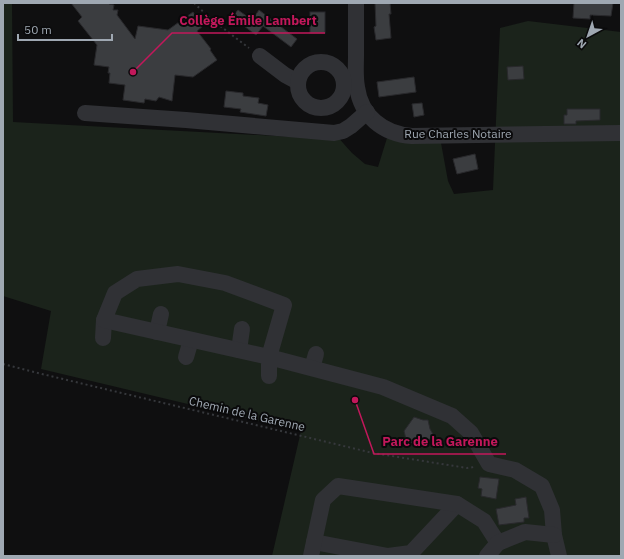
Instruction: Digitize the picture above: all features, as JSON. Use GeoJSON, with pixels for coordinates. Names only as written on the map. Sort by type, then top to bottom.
{"type":"FeatureCollection","features":[{"type":"Feature","properties":{"kind":"street","name":"Rue Charles Notaire"},"geometry":{"type":"LineString","coordinates":[[356,3],[356,72],[351,88],[375,122],[394,133],[419,136],[621,133]]}},
{"type":"Feature","properties":{"kind":"street"},"geometry":{"type":"LineString","coordinates":[[260,56],[285,75],[298,82]]}},
{"type":"Feature","properties":{"kind":"street"},"geometry":{"type":"LineString","coordinates":[[324,62],[331,64],[340,70],[351,88],[336,103],[326,108],[318,108],[305,102],[299,92],[298,82],[302,71],[307,66],[314,63],[324,62]]}},
{"type":"Feature","properties":{"kind":"street"},"geometry":{"type":"LineString","coordinates":[[85,113],[334,133],[343,131],[351,126],[367,112]]}},
{"type":"Feature","properties":{"kind":"street"},"geometry":{"type":"LineString","coordinates":[[102,338],[104,320],[115,293],[137,279],[178,274],[225,283],[284,305],[269,357],[269,376]]}},
{"type":"Feature","properties":{"kind":"street"},"geometry":{"type":"LineString","coordinates":[[157,332],[161,314]]}},
{"type":"Feature","properties":{"kind":"street"},"geometry":{"type":"LineString","coordinates":[[104,320],[269,357],[314,361],[386,380],[452,416],[471,433],[488,464],[515,470],[542,486],[552,510],[554,535],[559,556]]}},
{"type":"Feature","properties":{"kind":"street"},"geometry":{"type":"LineString","coordinates":[[239,350],[242,329]]}},
{"type":"Feature","properties":{"kind":"street"},"geometry":{"type":"LineString","coordinates":[[186,357],[191,340]]}},
{"type":"Feature","properties":{"kind":"street"},"geometry":{"type":"LineString","coordinates":[[457,504],[410,553],[388,556],[312,549],[323,500],[338,486],[457,504],[484,520],[498,543]]}},
{"type":"Feature","properties":{"kind":"street"},"geometry":{"type":"LineString","coordinates":[[487,556],[498,543],[525,532],[554,535]]}},
{"type":"Feature","properties":{"kind":"path"},"geometry":{"type":"LineString","coordinates":[[194,3],[215,22],[260,56]]}},
{"type":"Feature","properties":{"kind":"path","name":"Chemin de la Garenne"},"geometry":{"type":"LineString","coordinates":[[3,364],[373,453],[468,468],[488,464]]}},
{"type":"Feature","properties":{"kind":"shaded area"},"geometry":{"type":"Polygon","coordinates":[[[3,3],[12,3],[13,122],[294,137],[335,134],[352,153],[365,164],[378,167],[387,138],[441,143],[448,181],[454,194],[493,190],[500,28],[528,21],[621,32],[621,556],[272,556],[301,431],[41,369],[51,311],[3,296],[3,3]]]}},
{"type":"Feature","properties":{"kind":"building"},"geometry":{"type":"Polygon","coordinates":[[[71,3],[108,3],[114,5],[113,10],[118,10],[117,15],[135,39],[138,26],[168,30],[193,12],[203,26],[197,31],[211,49],[210,50],[217,60],[193,77],[175,75],[172,101],[159,97],[156,101],[145,99],[144,103],[123,100],[125,85],[109,83],[109,67],[94,65],[97,45],[78,21],[82,17],[71,3]]]}},
{"type":"Feature","properties":{"kind":"building"},"geometry":{"type":"Polygon","coordinates":[[[375,3],[390,3],[391,14],[389,14],[391,38],[376,40],[374,27],[376,26],[375,3]]]}},
{"type":"Feature","properties":{"kind":"building"},"geometry":{"type":"Polygon","coordinates":[[[574,3],[613,3],[611,16],[590,15],[590,19],[573,18],[574,3]]]}},
{"type":"Feature","properties":{"kind":"building"},"geometry":{"type":"Polygon","coordinates":[[[238,10],[252,20],[259,10],[297,39],[291,47],[263,26],[256,35],[232,17],[238,10]]]}},
{"type":"Feature","properties":{"kind":"building"},"geometry":{"type":"Polygon","coordinates":[[[310,12],[325,12],[325,33],[310,33],[310,12]]]}},
{"type":"Feature","properties":{"kind":"building"},"geometry":{"type":"Polygon","coordinates":[[[523,66],[524,79],[508,80],[507,67],[523,66]]]}},
{"type":"Feature","properties":{"kind":"building"},"geometry":{"type":"Polygon","coordinates":[[[414,77],[416,92],[379,97],[377,82],[414,77]]]}},
{"type":"Feature","properties":{"kind":"building"},"geometry":{"type":"Polygon","coordinates":[[[226,91],[243,93],[243,96],[259,98],[258,103],[268,105],[266,116],[240,112],[241,109],[224,107],[226,91]]]}},
{"type":"Feature","properties":{"kind":"building"},"geometry":{"type":"Polygon","coordinates":[[[422,103],[424,115],[414,117],[412,104],[422,103]]]}},
{"type":"Feature","properties":{"kind":"building"},"geometry":{"type":"Polygon","coordinates":[[[567,109],[600,109],[600,120],[576,121],[576,124],[564,124],[564,115],[567,115],[567,109]]]}},
{"type":"Feature","properties":{"kind":"building"},"geometry":{"type":"Polygon","coordinates":[[[475,154],[478,169],[457,174],[453,159],[475,154]]]}},
{"type":"Feature","properties":{"kind":"building"},"geometry":{"type":"Polygon","coordinates":[[[414,417],[428,420],[430,429],[434,436],[427,441],[423,448],[416,444],[407,443],[404,431],[414,417]]]}},
{"type":"Feature","properties":{"kind":"building"},"geometry":{"type":"Polygon","coordinates":[[[480,477],[499,479],[496,499],[481,496],[482,489],[478,488],[480,477]]]}},
{"type":"Feature","properties":{"kind":"building"},"geometry":{"type":"Polygon","coordinates":[[[526,497],[529,518],[524,518],[524,522],[499,525],[496,509],[516,505],[515,499],[526,497]]]}},
{"type":"Feature","properties":{"kind":"place","name":"Collège Émile Lambert"},"geometry":{"type":"Point","coordinates":[133,72]}},
{"type":"Feature","properties":{"kind":"place","name":"Parc de la Garenne"},"geometry":{"type":"Point","coordinates":[355,400]}}]}
